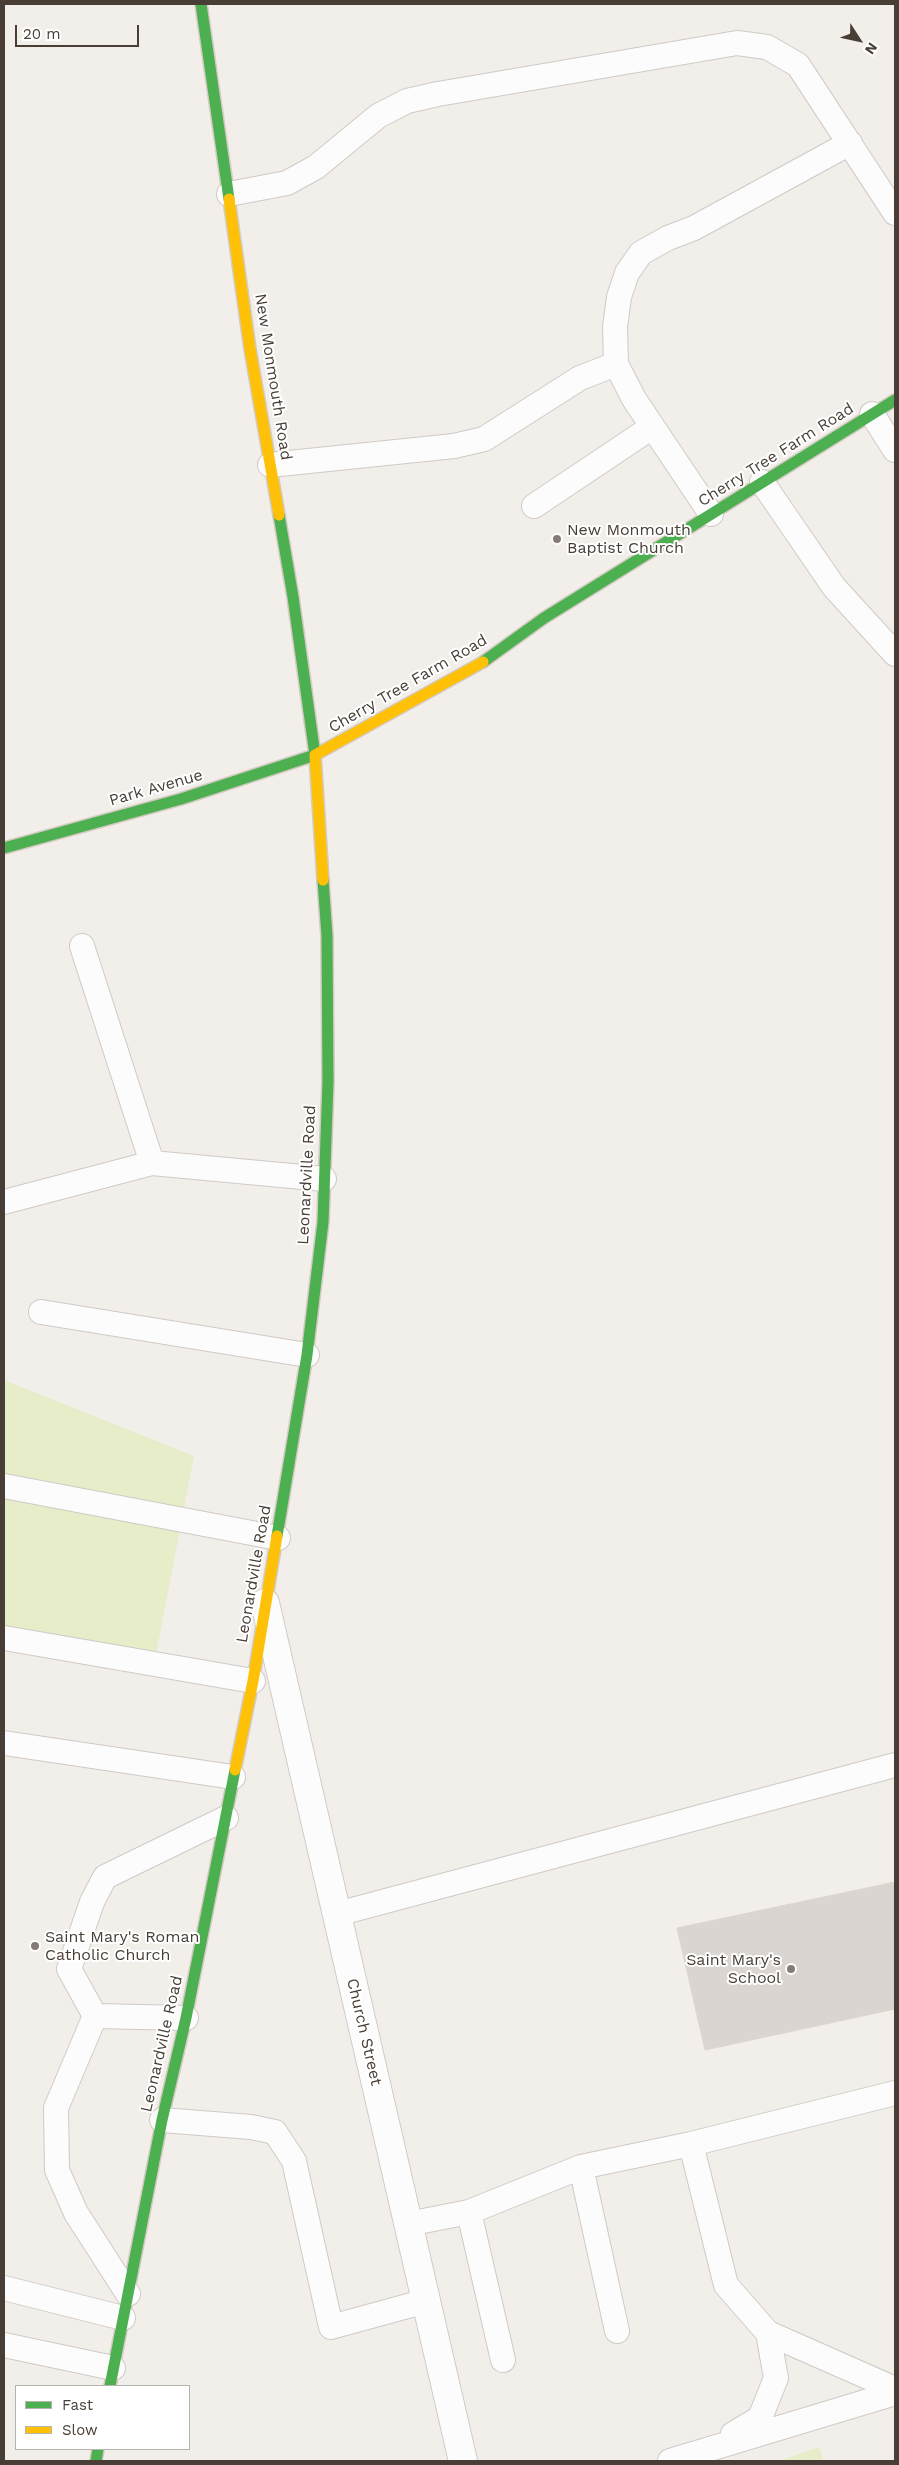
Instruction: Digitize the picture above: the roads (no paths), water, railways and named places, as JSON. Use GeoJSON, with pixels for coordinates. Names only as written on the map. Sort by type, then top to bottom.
{"type":"FeatureCollection","features":[{"type":"Feature","properties":{"kind":"main road","name":"New Monmouth Road"},"geometry":{"type":"LineString","coordinates":[[201,4],[250,349],[293,597],[315,755]]}},
{"type":"Feature","properties":{"kind":"main road","name":"Cherry Tree Farm Road"},"geometry":{"type":"LineString","coordinates":[[315,755],[479,665],[544,618],[895,400]]}},
{"type":"Feature","properties":{"kind":"main road","name":"Park Avenue"},"geometry":{"type":"LineString","coordinates":[[4,848],[180,799],[315,755]]}},
{"type":"Feature","properties":{"kind":"main road","name":"Leonardville Road"},"geometry":{"type":"LineString","coordinates":[[111,2377],[162,2120],[186,2018],[253,1681],[307,1355],[323,1222],[328,1082],[327,936],[315,755]]}},
{"type":"Feature","properties":{"kind":"street","name":"Church Street"},"geometry":{"type":"LineString","coordinates":[[265,1603],[463,2461]]}},
{"type":"Feature","properties":{"kind":"lane"},"geometry":{"type":"LineString","coordinates":[[228,194],[287,183],[316,167],[378,116],[407,101],[438,94],[737,43],[767,47],[798,65],[895,213]]}},
{"type":"Feature","properties":{"kind":"lane"},"geometry":{"type":"LineString","coordinates":[[711,514],[634,399],[616,364],[616,327],[619,297],[627,272],[641,253],[668,238],[694,228],[850,143]]}},
{"type":"Feature","properties":{"kind":"lane"},"geometry":{"type":"LineString","coordinates":[[270,465],[454,446],[484,439],[580,378],[616,364]]}},
{"type":"Feature","properties":{"kind":"lane"},"geometry":{"type":"LineString","coordinates":[[872,414],[895,450]]}},
{"type":"Feature","properties":{"kind":"lane"},"geometry":{"type":"LineString","coordinates":[[534,506],[652,426]]}},
{"type":"Feature","properties":{"kind":"lane"},"geometry":{"type":"LineString","coordinates":[[762,482],[834,587],[895,654]]}},
{"type":"Feature","properties":{"kind":"lane"},"geometry":{"type":"LineString","coordinates":[[82,946],[152,1163]]}},
{"type":"Feature","properties":{"kind":"lane"},"geometry":{"type":"LineString","coordinates":[[4,1202],[152,1163],[324,1179]]}},
{"type":"Feature","properties":{"kind":"lane"},"geometry":{"type":"LineString","coordinates":[[41,1312],[307,1355]]}},
{"type":"Feature","properties":{"kind":"lane"},"geometry":{"type":"LineString","coordinates":[[4,1486],[278,1538]]}},
{"type":"Feature","properties":{"kind":"lane"},"geometry":{"type":"LineString","coordinates":[[4,1638],[253,1681]]}},
{"type":"Feature","properties":{"kind":"lane"},"geometry":{"type":"LineString","coordinates":[[4,1743],[234,1777]]}},
{"type":"Feature","properties":{"kind":"lane"},"geometry":{"type":"LineString","coordinates":[[337,1914],[895,1765]]}},
{"type":"Feature","properties":{"kind":"lane"},"geometry":{"type":"LineString","coordinates":[[95,2016],[69,1969],[92,1902],[105,1877],[226,1818]]}},
{"type":"Feature","properties":{"kind":"lane"},"geometry":{"type":"LineString","coordinates":[[95,2016],[186,2018]]}},
{"type":"Feature","properties":{"kind":"lane"},"geometry":{"type":"LineString","coordinates":[[95,2016],[56,2108],[57,2170],[76,2213],[128,2294]]}},
{"type":"Feature","properties":{"kind":"lane"},"geometry":{"type":"LineString","coordinates":[[408,2224],[469,2212],[581,2167],[692,2144],[895,2093]]}},
{"type":"Feature","properties":{"kind":"lane"},"geometry":{"type":"LineString","coordinates":[[162,2120],[251,2127],[275,2132],[294,2161],[331,2327],[426,2301]]}},
{"type":"Feature","properties":{"kind":"lane"},"geometry":{"type":"LineString","coordinates":[[692,2144],[726,2285],[768,2333],[895,2391]]}},
{"type":"Feature","properties":{"kind":"lane"},"geometry":{"type":"LineString","coordinates":[[581,2167],[617,2331]]}},
{"type":"Feature","properties":{"kind":"lane"},"geometry":{"type":"LineString","coordinates":[[469,2212],[503,2360]]}},
{"type":"Feature","properties":{"kind":"lane"},"geometry":{"type":"LineString","coordinates":[[4,2288],[123,2318]]}},
{"type":"Feature","properties":{"kind":"lane"},"geometry":{"type":"LineString","coordinates":[[708,2449],[760,2418],[776,2378],[768,2333]]}},
{"type":"Feature","properties":{"kind":"lane"},"geometry":{"type":"LineString","coordinates":[[4,2345],[111,2377]]}},
{"type":"Feature","properties":{"kind":"lane"},"geometry":{"type":"LineString","coordinates":[[670,2461],[895,2391]]}},
{"type":"Feature","properties":{"kind":"place","name":"New Monmouth Baptist Church"},"geometry":{"type":"Point","coordinates":[557,539]}},
{"type":"Feature","properties":{"kind":"place","name":"Saint Mary's Roman Catholic Church"},"geometry":{"type":"Point","coordinates":[35,1946]}},
{"type":"Feature","properties":{"kind":"place","name":"Saint Mary's School"},"geometry":{"type":"Point","coordinates":[791,1969]}}]}
